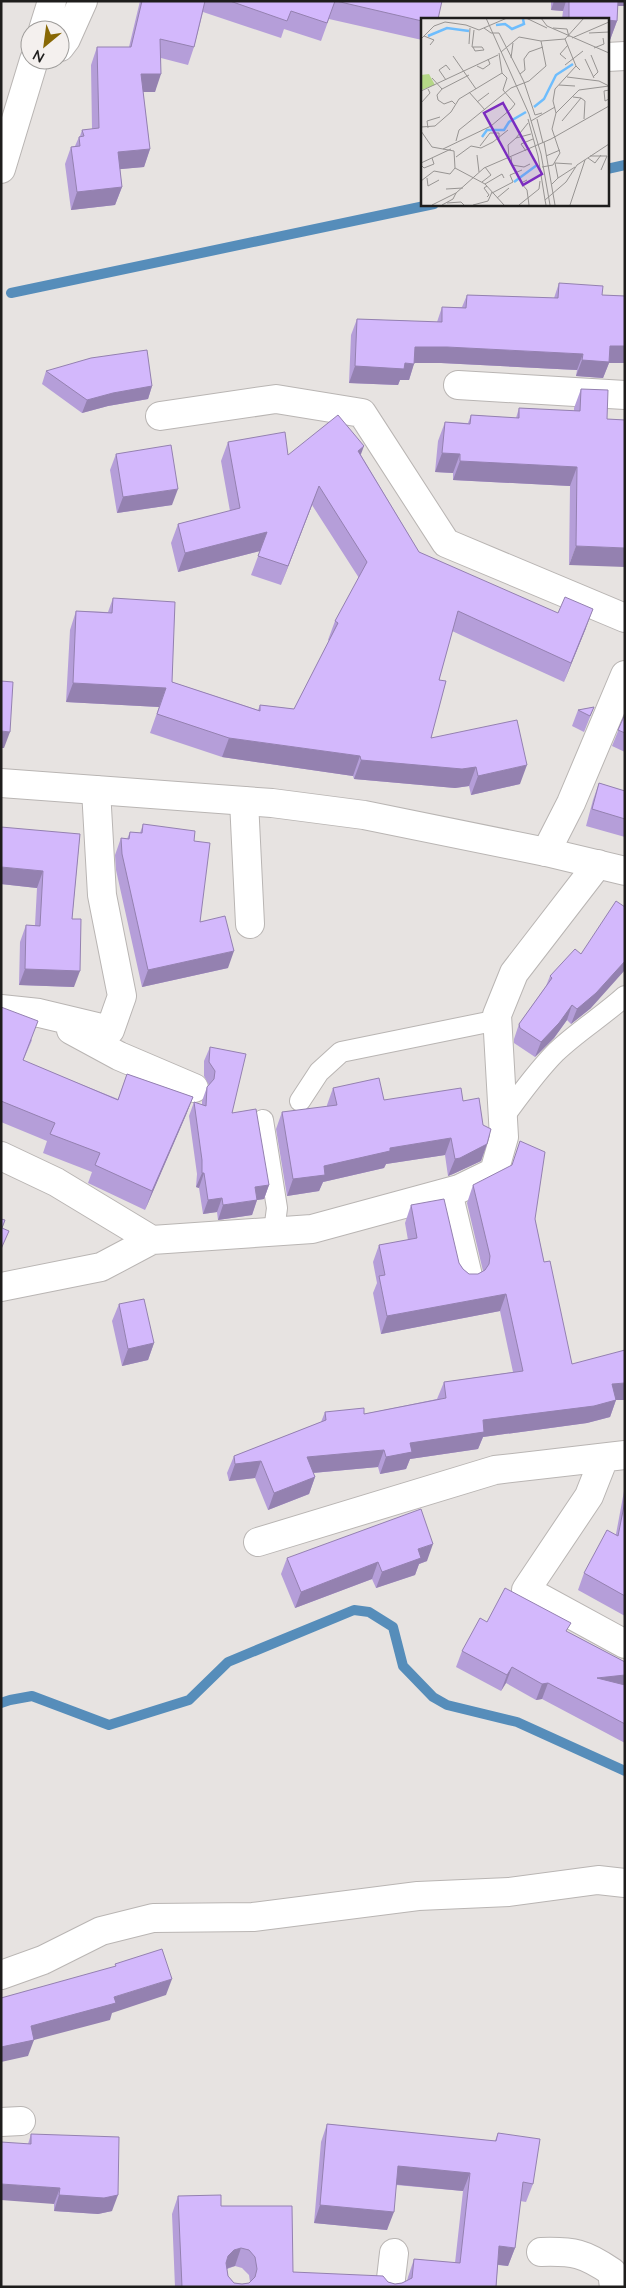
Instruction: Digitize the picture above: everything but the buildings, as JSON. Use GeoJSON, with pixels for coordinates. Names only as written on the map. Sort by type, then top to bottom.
{"type":"FeatureCollection","features":[{"type":"Feature","properties":{"kind":"street"},"geometry":{"type":"LineString","coordinates":[[46,20],[52,1]]}},
{"type":"Feature","properties":{"kind":"street"},"geometry":{"type":"LineString","coordinates":[[70,30],[83,1]]}},
{"type":"Feature","properties":{"kind":"street"},"geometry":{"type":"LineString","coordinates":[[608,57],[625,56]]}},
{"type":"Feature","properties":{"kind":"street"},"geometry":{"type":"LineString","coordinates":[[1,169],[31,70]]}},
{"type":"Feature","properties":{"kind":"street"},"geometry":{"type":"LineString","coordinates":[[23,95],[42,70]]}},
{"type":"Feature","properties":{"kind":"street"},"geometry":{"type":"LineString","coordinates":[[458,385],[625,394]]}},
{"type":"Feature","properties":{"kind":"street"},"geometry":{"type":"LineString","coordinates":[[160,416],[276,399],[362,413],[446,543],[625,618]]}},
{"type":"Feature","properties":{"kind":"street"},"geometry":{"type":"LineString","coordinates":[[546,852],[571,803],[625,675]]}},
{"type":"Feature","properties":{"kind":"street"},"geometry":{"type":"LineString","coordinates":[[1,783],[244,801],[364,815],[546,852],[625,871]]}},
{"type":"Feature","properties":{"kind":"street"},"geometry":{"type":"LineString","coordinates":[[1,1009],[39,1013],[110,1030],[122,996],[102,895],[96,790]]}},
{"type":"Feature","properties":{"kind":"street"},"geometry":{"type":"LineString","coordinates":[[244,801],[250,924]]}},
{"type":"Feature","properties":{"kind":"street"},"geometry":{"type":"LineString","coordinates":[[1,1287],[101,1267],[152,1240],[312,1228],[459,1189],[494,1172],[504,1138],[498,1015],[514,973],[598,864]]}},
{"type":"Feature","properties":{"kind":"street"},"geometry":{"type":"LineString","coordinates":[[39,1013],[119,1056],[194,1088]]}},
{"type":"Feature","properties":{"kind":"street"},"geometry":{"type":"LineString","coordinates":[[1,1156],[56,1182],[152,1240]]}},
{"type":"Feature","properties":{"kind":"street"},"geometry":{"type":"LineString","coordinates":[[448,1192],[468,1276]]}},
{"type":"Feature","properties":{"kind":"street"},"geometry":{"type":"LineString","coordinates":[[258,1542],[495,1470],[614,1456]]}},
{"type":"Feature","properties":{"kind":"street"},"geometry":{"type":"LineString","coordinates":[[614,1456],[526,1590],[625,1644]]}},
{"type":"Feature","properties":{"kind":"street"},"geometry":{"type":"LineString","coordinates":[[1,1975],[43,1960],[101,1931],[153,1918],[253,1917],[418,1896],[509,1892],[598,1880],[625,1883]]}},
{"type":"Feature","properties":{"kind":"street"},"geometry":{"type":"LineString","coordinates":[[541,2252],[571,2251],[592,2258],[612,2272],[614,2287]]}},
{"type":"Feature","properties":{"kind":"street"},"geometry":{"type":"LineString","coordinates":[[390,2287],[394,2253]]}},
{"type":"Feature","properties":{"kind":"lane"},"geometry":{"type":"LineString","coordinates":[[503,1118],[534,1076],[556,1052],[585,1026],[610,1010],[625,996]]}},
{"type":"Feature","properties":{"kind":"lane"},"geometry":{"type":"LineString","coordinates":[[300,1101],[319,1072],[341,1052],[498,1020]]}},
{"type":"Feature","properties":{"kind":"lane"},"geometry":{"type":"LineString","coordinates":[[263,1120],[277,1208],[274,1231]]}},
{"type":"Feature","properties":{"kind":"waterway"},"geometry":{"type":"LineString","coordinates":[[608,169],[625,165]]}},
{"type":"Feature","properties":{"kind":"waterway"},"geometry":{"type":"LineString","coordinates":[[11,293],[429,205]]}},
{"type":"Feature","properties":{"kind":"waterway"},"geometry":{"type":"LineString","coordinates":[[1,1703],[32,1696],[109,1725],[189,1700],[228,1662],[354,1610],[369,1612],[393,1627],[403,1666],[433,1697],[447,1705],[517,1722],[625,1771]]}}]}
